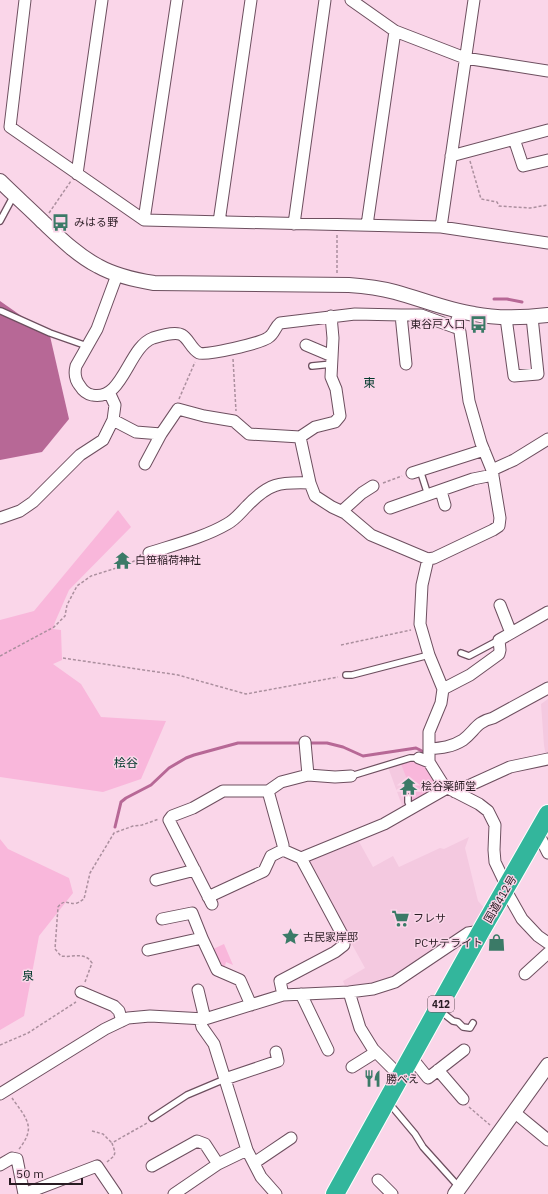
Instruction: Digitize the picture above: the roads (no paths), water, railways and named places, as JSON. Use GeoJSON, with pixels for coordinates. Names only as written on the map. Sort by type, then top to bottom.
{"type":"FeatureCollection","features":[{"type":"Feature","properties":{"kind":"highway","name":"国道412号"},"geometry":{"type":"LineString","coordinates":[[335,1194],[505,889],[542,834],[548,814]]}},
{"type":"Feature","properties":{"kind":"street"},"geometry":{"type":"LineString","coordinates":[[25,0],[10,127],[144,220],[441,227],[548,243]]}},
{"type":"Feature","properties":{"kind":"street"},"geometry":{"type":"LineString","coordinates":[[77,174],[102,0]]}},
{"type":"Feature","properties":{"kind":"street"},"geometry":{"type":"LineString","coordinates":[[144,220],[177,0]]}},
{"type":"Feature","properties":{"kind":"street"},"geometry":{"type":"LineString","coordinates":[[219,222],[251,0]]}},
{"type":"Feature","properties":{"kind":"street"},"geometry":{"type":"LineString","coordinates":[[294,224],[325,0]]}},
{"type":"Feature","properties":{"kind":"street"},"geometry":{"type":"LineString","coordinates":[[351,0],[395,31],[465,58],[548,71]]}},
{"type":"Feature","properties":{"kind":"street"},"geometry":{"type":"LineString","coordinates":[[441,227],[474,0]]}},
{"type":"Feature","properties":{"kind":"street"},"geometry":{"type":"LineString","coordinates":[[367,225],[395,31]]}},
{"type":"Feature","properties":{"kind":"street"},"geometry":{"type":"LineString","coordinates":[[451,156],[548,130]]}},
{"type":"Feature","properties":{"kind":"street"},"geometry":{"type":"LineString","coordinates":[[514,139],[523,166],[548,160]]}},
{"type":"Feature","properties":{"kind":"street"},"geometry":{"type":"LineString","coordinates":[[0,181],[67,244],[89,261],[117,275],[135,280],[154,283],[325,284],[367,287],[395,292],[460,312],[476,315],[506,318],[548,315]]}},
{"type":"Feature","properties":{"kind":"street"},"geometry":{"type":"LineString","coordinates":[[117,275],[97,329],[76,366],[74,373],[77,382],[82,389],[88,394],[96,396],[109,392],[118,382],[145,342],[152,338],[176,333],[183,335],[193,349],[199,353],[233,349],[265,340],[270,337],[275,327],[280,323],[331,316],[355,314],[421,315],[459,329],[469,400],[484,450],[493,472],[500,518],[499,526],[434,558],[428,559],[371,535],[346,513],[332,507],[315,496],[310,483],[300,437]]}},
{"type":"Feature","properties":{"kind":"street"},"geometry":{"type":"LineString","coordinates":[[454,327],[460,312]]}},
{"type":"Feature","properties":{"kind":"street"},"geometry":{"type":"LineString","coordinates":[[400,315],[400,345],[406,364]]}},
{"type":"Feature","properties":{"kind":"street"},"geometry":{"type":"LineString","coordinates":[[145,464],[161,434],[178,409],[204,416],[234,421],[249,434],[300,437],[315,427],[335,422],[340,416],[336,389],[331,377],[333,338],[331,316]]}},
{"type":"Feature","properties":{"kind":"street"},"geometry":{"type":"LineString","coordinates":[[506,318],[514,376],[538,374],[532,317]]}},
{"type":"Feature","properties":{"kind":"street"},"geometry":{"type":"LineString","coordinates":[[306,345],[332,360]]}},
{"type":"Feature","properties":{"kind":"street"},"geometry":{"type":"LineString","coordinates":[[0,518],[20,511],[33,502],[80,455],[103,440],[113,420],[115,405],[109,392]]}},
{"type":"Feature","properties":{"kind":"street"},"geometry":{"type":"LineString","coordinates":[[113,420],[136,432],[161,434]]}},
{"type":"Feature","properties":{"kind":"street"},"geometry":{"type":"LineString","coordinates":[[390,508],[493,472],[548,439]]}},
{"type":"Feature","properties":{"kind":"street"},"geometry":{"type":"LineString","coordinates":[[416,472],[484,450]]}},
{"type":"Feature","properties":{"kind":"street"},"geometry":{"type":"LineString","coordinates":[[149,553],[217,530],[229,523],[269,486],[291,482],[310,483]]}},
{"type":"Feature","properties":{"kind":"street"},"geometry":{"type":"LineString","coordinates":[[342,511],[362,493],[373,486]]}},
{"type":"Feature","properties":{"kind":"street"},"geometry":{"type":"LineString","coordinates":[[441,491],[445,505]]}},
{"type":"Feature","properties":{"kind":"street"},"geometry":{"type":"LineString","coordinates":[[428,559],[422,585],[420,628],[443,689],[441,703],[429,728],[429,749],[424,760],[444,786],[480,804],[488,811],[495,825],[495,862],[506,885],[505,889],[522,919],[538,936],[548,943]]}},
{"type":"Feature","properties":{"kind":"street"},"geometry":{"type":"LineString","coordinates":[[500,605],[512,633]]}},
{"type":"Feature","properties":{"kind":"street"},"geometry":{"type":"LineString","coordinates":[[443,689],[470,674],[499,654],[499,640],[548,612]]}},
{"type":"Feature","properties":{"kind":"street"},"geometry":{"type":"LineString","coordinates":[[429,749],[444,748],[463,739],[484,720],[494,718],[548,688]]}},
{"type":"Feature","properties":{"kind":"street"},"geometry":{"type":"LineString","coordinates":[[305,742],[308,775]]}},
{"type":"Feature","properties":{"kind":"street"},"geometry":{"type":"LineString","coordinates":[[301,858],[384,824],[451,790],[510,767],[548,759]]}},
{"type":"Feature","properties":{"kind":"street"},"geometry":{"type":"LineString","coordinates":[[283,850],[271,856],[264,871],[254,879],[210,900],[169,820],[172,816],[192,808],[223,791],[268,791],[281,782],[308,775],[335,777],[352,776]]}},
{"type":"Feature","properties":{"kind":"street"},"geometry":{"type":"LineString","coordinates":[[268,791],[283,845],[283,850]]}},
{"type":"Feature","properties":{"kind":"street"},"geometry":{"type":"LineString","coordinates":[[542,834],[548,853]]}},
{"type":"Feature","properties":{"kind":"street"},"geometry":{"type":"LineString","coordinates":[[283,850],[301,858],[344,938],[344,945],[335,952],[280,981],[283,995]]}},
{"type":"Feature","properties":{"kind":"street"},"geometry":{"type":"LineString","coordinates":[[162,881],[195,870]]}},
{"type":"Feature","properties":{"kind":"street"},"geometry":{"type":"LineString","coordinates":[[166,916],[192,913],[217,970],[228,971],[240,980],[251,1005]]}},
{"type":"Feature","properties":{"kind":"street"},"geometry":{"type":"LineString","coordinates":[[3,1092],[105,1029],[128,1018],[150,1016],[202,1019],[283,995],[349,992],[373,989],[395,982],[468,933],[481,932]]}},
{"type":"Feature","properties":{"kind":"street"},"geometry":{"type":"LineString","coordinates":[[153,951],[202,938]]}},
{"type":"Feature","properties":{"kind":"street"},"geometry":{"type":"LineString","coordinates":[[525,974],[548,952]]}},
{"type":"Feature","properties":{"kind":"street"},"geometry":{"type":"LineString","coordinates":[[198,990],[202,1027],[214,1044],[247,1150],[261,1177],[276,1194]]}},
{"type":"Feature","properties":{"kind":"street"},"geometry":{"type":"LineString","coordinates":[[81,992],[114,1006],[119,1011],[122,1021]]}},
{"type":"Feature","properties":{"kind":"street"},"geometry":{"type":"LineString","coordinates":[[349,992],[360,1028],[376,1052],[400,1076]]}},
{"type":"Feature","properties":{"kind":"street"},"geometry":{"type":"LineString","coordinates":[[300,994],[323,1046]]}},
{"type":"Feature","properties":{"kind":"street"},"geometry":{"type":"LineString","coordinates":[[411,1057],[428,1078],[464,1050]]}},
{"type":"Feature","properties":{"kind":"street"},"geometry":{"type":"LineString","coordinates":[[352,1067],[376,1052]]}},
{"type":"Feature","properties":{"kind":"street"},"geometry":{"type":"LineString","coordinates":[[225,1079],[278,1060]]}},
{"type":"Feature","properties":{"kind":"street"},"geometry":{"type":"LineString","coordinates":[[457,1191],[548,1065]]}},
{"type":"Feature","properties":{"kind":"street"},"geometry":{"type":"LineString","coordinates":[[438,1070],[458,1098]]}},
{"type":"Feature","properties":{"kind":"street"},"geometry":{"type":"LineString","coordinates":[[514,1112],[548,1140]]}},
{"type":"Feature","properties":{"kind":"street"},"geometry":{"type":"LineString","coordinates":[[254,1163],[291,1138]]}},
{"type":"Feature","properties":{"kind":"street"},"geometry":{"type":"LineString","coordinates":[[152,1166],[197,1141],[205,1144],[218,1164]]}},
{"type":"Feature","properties":{"kind":"street"},"geometry":{"type":"LineString","coordinates":[[174,1194],[218,1164],[247,1150]]}},
{"type":"Feature","properties":{"kind":"street"},"geometry":{"type":"LineString","coordinates":[[0,1165],[14,1158],[17,1159],[24,1194],[97,1166],[116,1194]]}},
{"type":"Feature","properties":{"kind":"street"},"geometry":{"type":"LineString","coordinates":[[378,1180],[392,1194]]}},
{"type":"Feature","properties":{"kind":"lane"},"geometry":{"type":"LineString","coordinates":[[19,199],[42,212]]}},
{"type":"Feature","properties":{"kind":"lane"},"geometry":{"type":"LineString","coordinates":[[0,222],[19,199]]}},
{"type":"Feature","properties":{"kind":"lane"},"geometry":{"type":"LineString","coordinates":[[19,199],[34,223]]}},
{"type":"Feature","properties":{"kind":"lane"},"geometry":{"type":"LineString","coordinates":[[57,225],[67,244]]}},
{"type":"Feature","properties":{"kind":"lane"},"geometry":{"type":"LineString","coordinates":[[47,235],[67,244]]}},
{"type":"Feature","properties":{"kind":"lane"},"geometry":{"type":"LineString","coordinates":[[1,311],[50,333],[87,346]]}},
{"type":"Feature","properties":{"kind":"lane"},"geometry":{"type":"LineString","coordinates":[[312,366],[332,360]]}},
{"type":"Feature","properties":{"kind":"lane"},"geometry":{"type":"LineString","coordinates":[[416,472],[428,495]]}},
{"type":"Feature","properties":{"kind":"lane"},"geometry":{"type":"LineString","coordinates":[[461,652],[469,656],[499,640]]}},
{"type":"Feature","properties":{"kind":"lane"},"geometry":{"type":"LineString","coordinates":[[346,675],[352,675],[429,655]]}},
{"type":"Feature","properties":{"kind":"lane"},"geometry":{"type":"LineString","coordinates":[[352,776],[410,758],[424,760]]}},
{"type":"Feature","properties":{"kind":"lane"},"geometry":{"type":"LineString","coordinates":[[408,797],[408,802],[411,809]]}},
{"type":"Feature","properties":{"kind":"lane"},"geometry":{"type":"LineString","coordinates":[[437,1009],[453,1021],[458,1022],[463,1027],[470,1028],[472,1023]]}},
{"type":"Feature","properties":{"kind":"lane"},"geometry":{"type":"LineString","coordinates":[[152,1118],[188,1095],[225,1079]]}},
{"type":"Feature","properties":{"kind":"lane"},"geometry":{"type":"LineString","coordinates":[[387,1100],[415,1134],[457,1191]]}},
{"type":"Feature","properties":{"kind":"waterway"},"geometry":{"type":"LineString","coordinates":[[494,299],[507,299],[522,302]]}},
{"type":"Feature","properties":{"kind":"waterway"},"geometry":{"type":"LineString","coordinates":[[115,827],[121,802],[151,785],[169,768],[194,755],[238,743],[327,743],[343,747],[363,756],[416,748],[422,751]]}},
{"type":"Feature","properties":{"kind":"place","name":"みはる野"},"geometry":{"type":"Point","coordinates":[61,222]}},
{"type":"Feature","properties":{"kind":"place","name":"東谷戸入口"},"geometry":{"type":"Point","coordinates":[478,324]}},
{"type":"Feature","properties":{"kind":"place","name":"白笹稲荷神社"},"geometry":{"type":"Point","coordinates":[122,560]}},
{"type":"Feature","properties":{"kind":"place","name":"桧谷薬師堂"},"geometry":{"type":"Point","coordinates":[408,786]}},
{"type":"Feature","properties":{"kind":"place","name":"フレサ"},"geometry":{"type":"Point","coordinates":[400,918]}},
{"type":"Feature","properties":{"kind":"place","name":"古民家岸邸"},"geometry":{"type":"Point","coordinates":[290,937]}},
{"type":"Feature","properties":{"kind":"place","name":"PCサテライト"},"geometry":{"type":"Point","coordinates":[496,943]}},
{"type":"Feature","properties":{"kind":"place","name":"勝べえ"},"geometry":{"type":"Point","coordinates":[373,1079]}},
{"type":"Feature","properties":{"kind":"district","name":"東"},"geometry":{"type":"Point","coordinates":[369,383]}},
{"type":"Feature","properties":{"kind":"district","name":"桧谷"},"geometry":{"type":"Point","coordinates":[126,763]}},
{"type":"Feature","properties":{"kind":"district","name":"泉"},"geometry":{"type":"Point","coordinates":[28,976]}}]}
